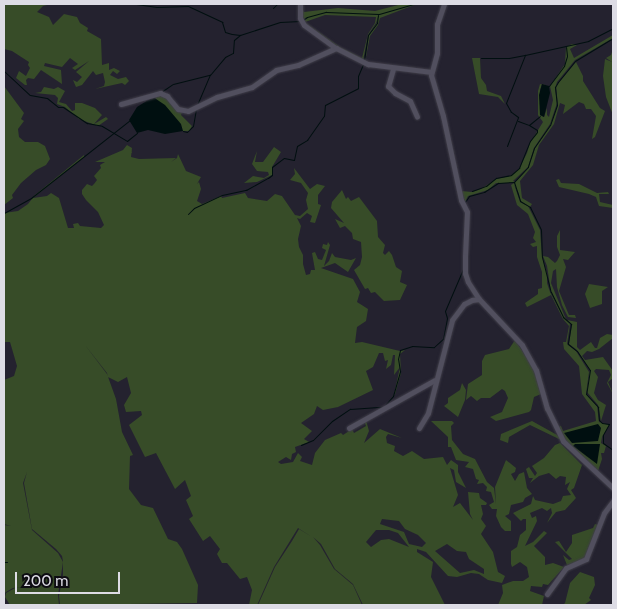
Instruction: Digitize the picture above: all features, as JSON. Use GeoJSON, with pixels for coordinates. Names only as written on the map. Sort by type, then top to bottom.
{"type":"FeatureCollection","features":[{"type":"Feature","properties":{"kind":"street"},"geometry":{"type":"LineString","coordinates":[[300,4],[300,18],[304,25],[336,48],[368,64],[393,69],[431,72]]}},
{"type":"Feature","properties":{"kind":"street"},"geometry":{"type":"LineString","coordinates":[[444,4],[437,24],[437,53],[431,72],[444,116],[461,200],[467,212],[465,273],[479,299],[522,345],[536,370],[547,408],[563,441],[613,488]]}},
{"type":"Feature","properties":{"kind":"street"},"geometry":{"type":"LineString","coordinates":[[121,104],[160,93],[167,96],[178,109],[188,110],[229,93],[252,87],[276,70],[307,62],[336,48]]}},
{"type":"Feature","properties":{"kind":"street"},"geometry":{"type":"LineString","coordinates":[[393,69],[388,86],[395,93],[410,101],[417,117]]}},
{"type":"Feature","properties":{"kind":"street"},"geometry":{"type":"LineString","coordinates":[[419,428],[428,413],[449,326],[454,315],[467,302],[479,299]]}},
{"type":"Feature","properties":{"kind":"street"},"geometry":{"type":"LineString","coordinates":[[349,428],[435,380]]}},
{"type":"Feature","properties":{"kind":"street"},"geometry":{"type":"LineString","coordinates":[[547,594],[562,571],[586,559],[604,513],[613,501]]}},
{"type":"Feature","properties":{"kind":"green space"},"geometry":{"type":"Polygon","coordinates":[[[4,4],[51,4],[43,6],[37,12],[49,17],[53,25],[64,14],[77,17],[80,23],[88,28],[87,31],[101,39],[102,65],[109,63],[109,70],[114,68],[120,71],[117,74],[113,71],[110,75],[118,79],[126,77],[129,81],[125,85],[122,83],[95,89],[104,86],[105,82],[103,73],[96,75],[93,71],[82,85],[76,87],[73,80],[77,82],[82,77],[76,72],[89,61],[75,70],[72,68],[78,64],[70,58],[62,67],[45,63],[44,66],[61,70],[62,84],[41,70],[34,79],[28,78],[26,80],[27,85],[25,85],[16,78],[19,71],[26,76],[30,68],[29,62],[12,51],[4,49],[4,4]]]}},
{"type":"Feature","properties":{"kind":"green space"},"geometry":{"type":"Polygon","coordinates":[[[402,4],[417,4],[380,18],[378,25],[370,36],[365,62],[369,35],[377,23],[379,14],[376,23],[368,35],[363,61],[340,48],[303,21],[307,17],[302,20],[302,8],[304,12],[338,8],[375,11],[402,4]],[[325,15],[305,22],[340,47],[362,58],[368,34],[375,23],[376,17],[325,15]]]}},
{"type":"Feature","properties":{"kind":"green space"},"geometry":{"type":"Polygon","coordinates":[[[613,35],[613,38],[575,60],[557,82],[555,88],[557,103],[550,124],[534,148],[528,167],[513,181],[515,182],[528,168],[535,148],[550,126],[558,105],[556,86],[576,62],[583,76],[583,81],[600,108],[605,111],[595,137],[592,139],[596,116],[591,109],[586,109],[584,104],[579,102],[563,114],[565,105],[560,103],[554,124],[539,145],[533,165],[520,181],[522,198],[532,204],[530,207],[520,201],[514,184],[520,202],[528,206],[540,230],[542,257],[547,274],[547,283],[550,292],[561,313],[551,292],[547,266],[543,256],[548,257],[555,263],[557,261],[560,255],[557,247],[557,236],[560,230],[560,250],[575,252],[568,260],[563,259],[566,267],[559,291],[569,315],[575,315],[576,318],[568,317],[562,305],[557,287],[556,269],[553,271],[551,283],[567,320],[577,322],[577,347],[580,350],[591,342],[597,348],[600,338],[607,334],[613,335],[613,338],[599,349],[592,352],[587,351],[582,356],[585,360],[603,357],[613,371],[613,378],[608,382],[613,394],[607,383],[611,375],[609,370],[596,369],[594,371],[598,377],[594,393],[598,400],[606,405],[601,421],[598,405],[587,392],[590,370],[577,350],[569,344],[572,325],[563,318],[570,324],[567,344],[576,351],[589,372],[586,394],[597,406],[599,422],[609,425],[602,437],[601,443],[606,446],[604,453],[601,453],[602,459],[598,471],[563,438],[558,427],[561,426],[563,431],[596,421],[595,412],[582,394],[579,366],[564,349],[563,342],[566,342],[569,326],[563,319],[551,295],[527,307],[525,303],[538,294],[538,289],[542,288],[542,272],[537,257],[537,246],[533,247],[530,244],[536,242],[533,238],[535,232],[528,214],[517,205],[511,185],[514,183],[496,183],[488,190],[468,196],[465,202],[461,191],[472,192],[481,189],[496,179],[510,176],[519,169],[530,143],[543,122],[538,115],[538,91],[540,84],[542,84],[540,90],[540,115],[544,117],[547,108],[547,115],[549,117],[553,100],[550,86],[565,64],[566,47],[572,44],[577,45],[570,49],[574,58],[613,35]]]}},
{"type":"Feature","properties":{"kind":"green space"},"geometry":{"type":"Polygon","coordinates":[[[613,49],[613,115],[606,97],[603,76],[605,59],[612,62],[606,58],[611,55],[613,49]]]}},
{"type":"Feature","properties":{"kind":"green space"},"geometry":{"type":"Polygon","coordinates":[[[472,58],[480,58],[481,78],[486,85],[487,91],[501,96],[505,104],[498,97],[479,94],[472,58]]]}},
{"type":"Feature","properties":{"kind":"green space"},"geometry":{"type":"Polygon","coordinates":[[[4,86],[24,113],[21,119],[24,121],[18,129],[19,137],[25,142],[38,142],[45,146],[50,159],[46,165],[36,170],[21,183],[12,195],[13,198],[4,205],[4,86]]]}},
{"type":"Feature","properties":{"kind":"green space"},"geometry":{"type":"Polygon","coordinates":[[[44,87],[54,89],[58,87],[65,91],[59,102],[66,104],[72,111],[75,110],[75,103],[82,103],[95,108],[102,115],[94,124],[106,117],[108,119],[98,126],[79,119],[65,107],[57,104],[58,98],[55,95],[35,93],[41,92],[44,87]]]}},
{"type":"Feature","properties":{"kind":"green space"},"geometry":{"type":"Polygon","coordinates":[[[163,94],[182,112],[181,115],[192,126],[189,131],[183,131],[155,98],[157,95],[163,94]]]}},
{"type":"Feature","properties":{"kind":"green space"},"geometry":{"type":"Polygon","coordinates":[[[127,145],[132,148],[131,157],[139,159],[176,158],[171,162],[177,158],[178,154],[186,171],[201,177],[197,184],[199,182],[201,189],[197,201],[202,204],[221,196],[222,198],[245,193],[248,198],[267,201],[275,194],[282,196],[295,215],[300,216],[308,209],[306,200],[308,193],[301,183],[290,180],[295,174],[294,168],[310,189],[317,184],[325,186],[318,195],[318,204],[321,205],[315,223],[310,222],[312,216],[307,213],[300,219],[297,218],[301,226],[298,239],[306,275],[310,274],[311,270],[315,270],[312,253],[315,252],[318,259],[322,260],[326,250],[322,248],[323,244],[327,245],[328,242],[330,245],[324,266],[329,261],[332,253],[335,257],[351,260],[356,258],[348,272],[335,263],[321,268],[353,279],[360,292],[357,302],[368,309],[366,321],[357,327],[355,343],[362,342],[400,351],[405,350],[400,354],[401,373],[395,394],[384,409],[394,395],[400,367],[394,375],[395,355],[393,355],[391,365],[386,369],[388,360],[385,361],[383,353],[379,353],[373,367],[366,371],[373,390],[338,407],[323,410],[317,406],[314,414],[301,423],[312,431],[304,439],[309,442],[295,447],[296,452],[292,454],[291,460],[286,457],[278,462],[281,464],[293,462],[298,453],[302,457],[300,461],[312,465],[315,453],[325,440],[341,433],[343,435],[352,429],[354,433],[366,426],[364,421],[366,420],[369,431],[364,443],[380,429],[402,438],[388,434],[386,437],[387,443],[395,446],[394,451],[403,456],[412,451],[424,459],[443,457],[447,465],[451,460],[458,465],[458,472],[466,488],[456,482],[454,470],[450,468],[458,495],[453,507],[460,503],[473,520],[470,514],[468,492],[479,493],[480,498],[487,503],[486,505],[481,505],[483,514],[481,519],[486,526],[481,534],[493,552],[498,572],[505,576],[502,583],[488,580],[479,574],[471,573],[457,577],[448,576],[426,552],[417,549],[417,552],[433,562],[431,577],[445,605],[363,605],[353,584],[335,569],[321,544],[313,537],[334,569],[353,585],[362,605],[258,605],[275,567],[299,529],[312,537],[298,528],[274,567],[257,605],[249,605],[252,590],[247,577],[240,579],[227,563],[222,563],[217,554],[220,549],[210,536],[203,541],[189,519],[193,516],[186,500],[191,496],[185,480],[175,489],[156,453],[145,457],[129,425],[142,415],[141,411],[126,412],[124,405],[131,393],[127,377],[118,382],[108,377],[116,399],[122,432],[133,455],[130,456],[129,489],[141,505],[153,508],[168,539],[177,542],[182,549],[198,585],[197,603],[60,605],[59,596],[63,575],[63,562],[58,595],[59,605],[10,605],[5,597],[6,593],[15,588],[30,586],[13,588],[4,594],[4,563],[8,562],[4,562],[4,525],[11,526],[4,524],[4,380],[14,376],[17,366],[10,342],[4,342],[4,213],[18,211],[28,204],[35,195],[84,155],[84,157],[33,198],[47,196],[51,193],[59,198],[68,228],[74,228],[73,224],[78,223],[80,226],[101,228],[104,225],[98,212],[86,200],[82,190],[87,184],[92,186],[94,184],[97,180],[94,176],[101,168],[100,165],[105,162],[95,162],[123,150],[127,145]],[[27,472],[23,483],[32,530],[58,553],[63,562],[62,556],[56,549],[32,529],[24,483],[27,472]],[[382,519],[380,524],[404,532],[409,544],[422,547],[426,543],[418,535],[405,529],[399,521],[382,519]],[[376,530],[366,542],[371,547],[381,540],[389,539],[409,547],[398,533],[389,530],[376,530]],[[447,544],[435,551],[460,573],[474,570],[484,574],[484,569],[469,559],[466,552],[457,551],[447,544]]]}},
{"type":"Feature","properties":{"kind":"green space"},"geometry":{"type":"Polygon","coordinates":[[[274,147],[281,152],[272,167],[272,175],[257,182],[244,183],[253,176],[264,178],[269,175],[268,172],[257,171],[252,164],[257,151],[255,162],[263,162],[274,147]]]}},
{"type":"Feature","properties":{"kind":"green space"},"geometry":{"type":"Polygon","coordinates":[[[559,179],[561,183],[579,184],[597,193],[608,192],[609,194],[599,194],[600,202],[613,205],[613,208],[599,206],[596,197],[589,194],[559,187],[556,180],[559,179]]]}},
{"type":"Feature","properties":{"kind":"green space"},"geometry":{"type":"Polygon","coordinates":[[[342,190],[346,199],[348,197],[351,201],[359,197],[377,221],[378,237],[385,245],[383,253],[385,255],[389,251],[392,255],[396,267],[402,271],[400,282],[407,285],[400,300],[384,301],[375,292],[371,293],[368,288],[365,289],[354,270],[360,265],[362,257],[361,242],[353,239],[352,233],[345,226],[340,228],[335,219],[344,223],[331,208],[332,202],[342,190]]]}},
{"type":"Feature","properties":{"kind":"green space"},"geometry":{"type":"Polygon","coordinates":[[[589,284],[608,287],[602,291],[602,304],[590,308],[585,294],[589,284]]]}},
{"type":"Feature","properties":{"kind":"green space"},"geometry":{"type":"Polygon","coordinates":[[[515,340],[535,370],[541,394],[534,397],[529,412],[496,421],[490,417],[502,412],[508,398],[505,391],[502,389],[490,398],[481,398],[477,401],[471,396],[466,400],[468,384],[482,375],[482,361],[485,355],[509,349],[515,340]]]}},
{"type":"Feature","properties":{"kind":"green space"},"geometry":{"type":"Polygon","coordinates":[[[462,383],[466,390],[465,400],[458,417],[444,406],[448,403],[448,398],[460,390],[462,383]]]}},
{"type":"Feature","properties":{"kind":"green space"},"geometry":{"type":"Polygon","coordinates":[[[431,421],[452,421],[454,423],[451,426],[452,440],[463,454],[475,459],[487,482],[494,488],[496,504],[495,487],[506,460],[516,468],[515,472],[511,474],[515,481],[519,474],[524,472],[527,488],[532,494],[525,498],[523,502],[511,505],[509,514],[505,516],[511,521],[511,531],[505,531],[501,527],[496,516],[497,509],[492,509],[489,505],[494,502],[491,492],[486,491],[487,487],[483,483],[477,484],[479,480],[476,479],[473,469],[465,467],[469,462],[456,460],[451,447],[448,447],[448,437],[431,421]]]}},
{"type":"Feature","properties":{"kind":"green space"},"geometry":{"type":"Polygon","coordinates":[[[532,421],[559,436],[561,440],[530,425],[509,437],[508,443],[500,440],[501,434],[532,421]]]}},
{"type":"Feature","properties":{"kind":"green space"},"geometry":{"type":"Polygon","coordinates":[[[560,443],[582,465],[574,488],[571,490],[576,498],[565,510],[556,512],[547,523],[552,513],[551,508],[547,511],[542,508],[530,513],[532,518],[536,516],[537,521],[525,546],[533,542],[544,531],[547,533],[534,546],[545,557],[545,565],[553,563],[564,567],[548,585],[543,584],[542,587],[531,586],[530,591],[544,596],[542,605],[498,605],[503,593],[502,585],[513,581],[523,581],[529,577],[527,567],[520,562],[512,567],[511,564],[511,551],[517,547],[520,535],[526,530],[526,519],[521,521],[513,513],[531,504],[533,496],[535,500],[553,504],[561,501],[563,496],[571,495],[567,489],[570,482],[565,485],[566,477],[560,476],[556,479],[549,473],[539,476],[530,483],[533,478],[529,478],[526,469],[529,467],[535,476],[537,473],[532,466],[544,458],[555,445],[560,443]]]}},
{"type":"Feature","properties":{"kind":"green space"},"geometry":{"type":"Polygon","coordinates":[[[595,524],[598,525],[585,558],[582,561],[567,565],[563,555],[569,560],[572,559],[555,542],[559,541],[566,552],[572,543],[572,535],[593,528],[595,524]]]}},
{"type":"Feature","properties":{"kind":"green space"},"geometry":{"type":"Polygon","coordinates":[[[580,572],[594,577],[595,585],[589,598],[591,600],[584,605],[563,605],[570,583],[580,572]]]}},
{"type":"Feature","properties":{"kind":"shaded area"},"geometry":{"type":"Polygon","coordinates":[[[542,84],[549,86],[550,93],[544,117],[540,115],[539,95],[542,84]]]}},
{"type":"Feature","properties":{"kind":"shaded area"},"geometry":{"type":"Polygon","coordinates":[[[153,97],[165,105],[181,124],[183,131],[165,134],[148,130],[137,133],[129,120],[137,107],[153,97]]]}},
{"type":"Feature","properties":{"kind":"shaded area"},"geometry":{"type":"Polygon","coordinates":[[[598,424],[601,428],[598,441],[572,443],[564,433],[598,424]]]}},
{"type":"Feature","properties":{"kind":"shaded area"},"geometry":{"type":"Polygon","coordinates":[[[575,444],[600,444],[597,464],[573,446],[575,444]]]}},
{"type":"Feature","properties":{"kind":"waterway"},"geometry":{"type":"LineString","coordinates":[[136,4],[157,7],[188,6],[222,22],[225,32],[240,35],[280,22],[300,21]]}},
{"type":"Feature","properties":{"kind":"waterway"},"geometry":{"type":"LineString","coordinates":[[273,8],[277,4]]}},
{"type":"Feature","properties":{"kind":"waterway"},"geometry":{"type":"LineString","coordinates":[[303,20],[307,17],[326,12],[379,14],[414,4]]}},
{"type":"Feature","properties":{"kind":"waterway"},"geometry":{"type":"LineString","coordinates":[[613,8],[613,19]]}},
{"type":"Feature","properties":{"kind":"waterway"},"geometry":{"type":"LineString","coordinates":[[364,60],[368,35],[377,23],[378,15]]}},
{"type":"Feature","properties":{"kind":"waterway"},"geometry":{"type":"LineString","coordinates":[[507,146],[518,117],[511,112],[506,103],[525,55],[588,41],[613,28]]}},
{"type":"Feature","properties":{"kind":"waterway"},"geometry":{"type":"LineString","coordinates":[[161,92],[173,84],[210,75],[225,57],[233,53],[234,40],[240,35]]}},
{"type":"Feature","properties":{"kind":"waterway"},"geometry":{"type":"LineString","coordinates":[[613,38],[575,61],[558,82],[555,87],[557,105],[550,125],[534,148],[528,167],[514,182],[520,201],[530,207],[541,230],[542,257],[551,292],[563,317],[571,324],[568,344],[577,351],[590,370],[586,394],[598,407],[599,420],[602,423],[609,424],[603,435],[603,443],[613,450]]}},
{"type":"Feature","properties":{"kind":"waterway"},"geometry":{"type":"LineString","coordinates":[[549,86],[564,66],[567,56],[566,47]]}},
{"type":"Feature","properties":{"kind":"waterway"},"geometry":{"type":"LineString","coordinates":[[481,58],[509,58],[525,55]]}},
{"type":"Feature","properties":{"kind":"waterway"},"geometry":{"type":"LineString","coordinates":[[188,214],[194,208],[222,195],[246,190],[268,178],[272,175],[272,167],[284,158],[294,160],[297,146],[307,140],[324,116],[325,105],[358,88],[358,76],[363,64]]}},
{"type":"Feature","properties":{"kind":"waterway"},"geometry":{"type":"LineString","coordinates":[[4,71],[30,95],[47,98],[58,107],[63,107],[87,123],[102,126],[127,141],[137,133]]}},
{"type":"Feature","properties":{"kind":"waterway"},"geometry":{"type":"LineString","coordinates":[[197,105],[210,75]]}},
{"type":"Feature","properties":{"kind":"waterway"},"geometry":{"type":"LineString","coordinates":[[183,131],[187,132],[193,126],[196,109]]}},
{"type":"Feature","properties":{"kind":"waterway"},"geometry":{"type":"LineString","coordinates":[[472,191],[486,186],[496,178],[511,175],[519,168],[530,141],[537,132],[537,130],[529,125],[540,116]]}},
{"type":"Feature","properties":{"kind":"waterway"},"geometry":{"type":"LineString","coordinates":[[4,213],[31,198],[129,121]]}},
{"type":"Feature","properties":{"kind":"waterway"},"geometry":{"type":"LineString","coordinates":[[518,121],[529,125]]}},
{"type":"Feature","properties":{"kind":"waterway"},"geometry":{"type":"LineString","coordinates":[[465,202],[469,196],[484,192],[498,183],[514,182]]}},
{"type":"Feature","properties":{"kind":"waterway"},"geometry":{"type":"LineString","coordinates":[[385,405],[393,396],[400,371],[398,359],[400,350],[412,346],[434,347],[443,339],[447,318],[445,311],[463,269]]}},
{"type":"Feature","properties":{"kind":"waterway"},"geometry":{"type":"LineString","coordinates":[[301,445],[313,440],[332,421],[350,409],[382,407]]}}]}
